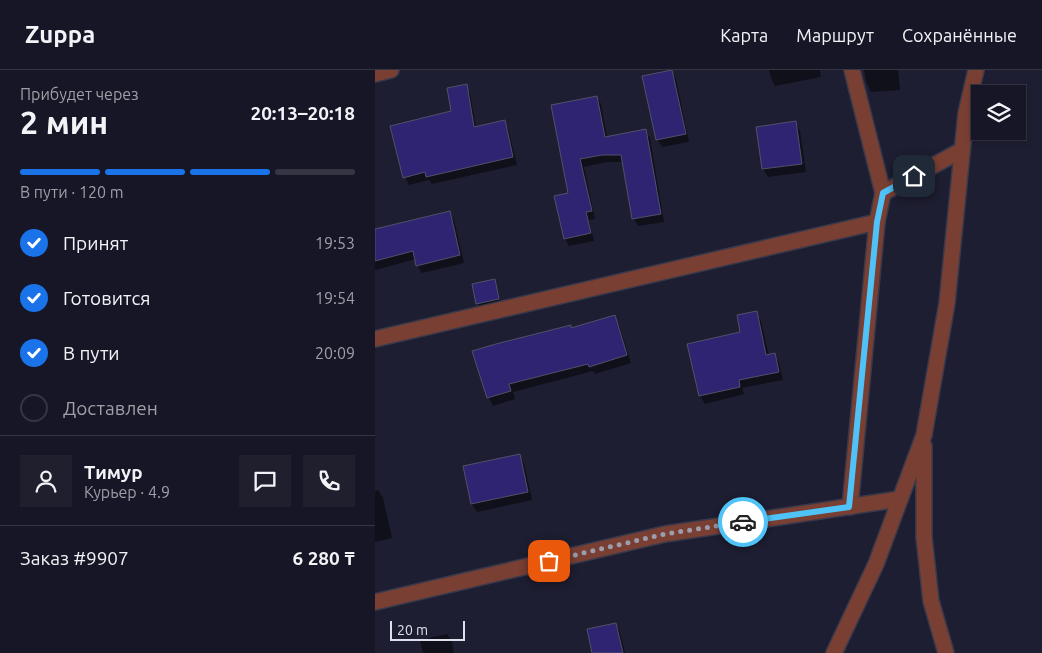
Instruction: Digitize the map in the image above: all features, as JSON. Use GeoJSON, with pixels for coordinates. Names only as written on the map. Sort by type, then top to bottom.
{"type":"FeatureCollection","features":[{"type":"Feature","properties":{"kind":"street"},"geometry":{"type":"LineString","coordinates":[[375,74],[391,70]]}},
{"type":"Feature","properties":{"kind":"street"},"geometry":{"type":"LineString","coordinates":[[849,507],[877,222],[883,193],[853,70]]}},
{"type":"Feature","properties":{"kind":"street"},"geometry":{"type":"LineString","coordinates":[[946,653],[931,601],[924,537],[924,435],[947,303],[966,112],[976,70]]}},
{"type":"Feature","properties":{"kind":"street"},"geometry":{"type":"LineString","coordinates":[[883,193],[962,150]]}},
{"type":"Feature","properties":{"kind":"street"},"geometry":{"type":"LineString","coordinates":[[375,339],[877,222]]}},
{"type":"Feature","properties":{"kind":"street"},"geometry":{"type":"LineString","coordinates":[[834,653],[876,564],[924,435]]}},
{"type":"Feature","properties":{"kind":"street"},"geometry":{"type":"LineString","coordinates":[[375,602],[665,534],[900,499]]}},
{"type":"Feature","properties":{"kind":"building"},"geometry":{"type":"Polygon","coordinates":[[[672,70],[686,134],[656,140],[642,76],[672,70]]]}},
{"type":"Feature","properties":{"kind":"building"},"geometry":{"type":"Polygon","coordinates":[[[467,84],[474,127],[505,120],[513,157],[426,177],[425,172],[403,178],[390,126],[451,111],[447,88],[467,84]]]}},
{"type":"Feature","properties":{"kind":"building"},"geometry":{"type":"Polygon","coordinates":[[[597,96],[605,137],[646,129],[661,214],[632,219],[621,155],[602,155],[580,159],[592,211],[586,212],[591,233],[564,239],[554,196],[568,193],[551,105],[597,96]]]}},
{"type":"Feature","properties":{"kind":"building"},"geometry":{"type":"Polygon","coordinates":[[[796,121],[802,164],[762,169],[756,127],[796,121]]]}},
{"type":"Feature","properties":{"kind":"building"},"geometry":{"type":"Polygon","coordinates":[[[450,211],[460,255],[416,266],[413,251],[375,261],[375,229],[450,211]]]}},
{"type":"Feature","properties":{"kind":"building"},"geometry":{"type":"Polygon","coordinates":[[[495,279],[499,299],[476,304],[472,284],[495,279]]]}},
{"type":"Feature","properties":{"kind":"building"},"geometry":{"type":"Polygon","coordinates":[[[757,311],[766,355],[775,353],[779,372],[739,380],[740,387],[699,396],[687,344],[740,332],[737,315],[757,311]]]}},
{"type":"Feature","properties":{"kind":"building"},"geometry":{"type":"Polygon","coordinates":[[[615,315],[627,355],[589,367],[588,364],[509,384],[511,391],[487,398],[472,351],[571,325],[571,328],[615,315]]]}},
{"type":"Feature","properties":{"kind":"building"},"geometry":{"type":"Polygon","coordinates":[[[520,454],[528,492],[471,504],[463,466],[520,454]]]}},
{"type":"Feature","properties":{"kind":"building"},"geometry":{"type":"Polygon","coordinates":[[[616,623],[623,653],[592,653],[587,629],[616,623]]]}},
{"type":"Feature","properties":{"kind":"way so far"},"geometry":{"type":"LineString","coordinates":[[549,561],[665,534],[743,522]]}},
{"type":"Feature","properties":{"kind":"route"},"geometry":{"type":"LineString","coordinates":[[743,522],[849,507],[877,222],[883,193],[914,176]]}}]}
